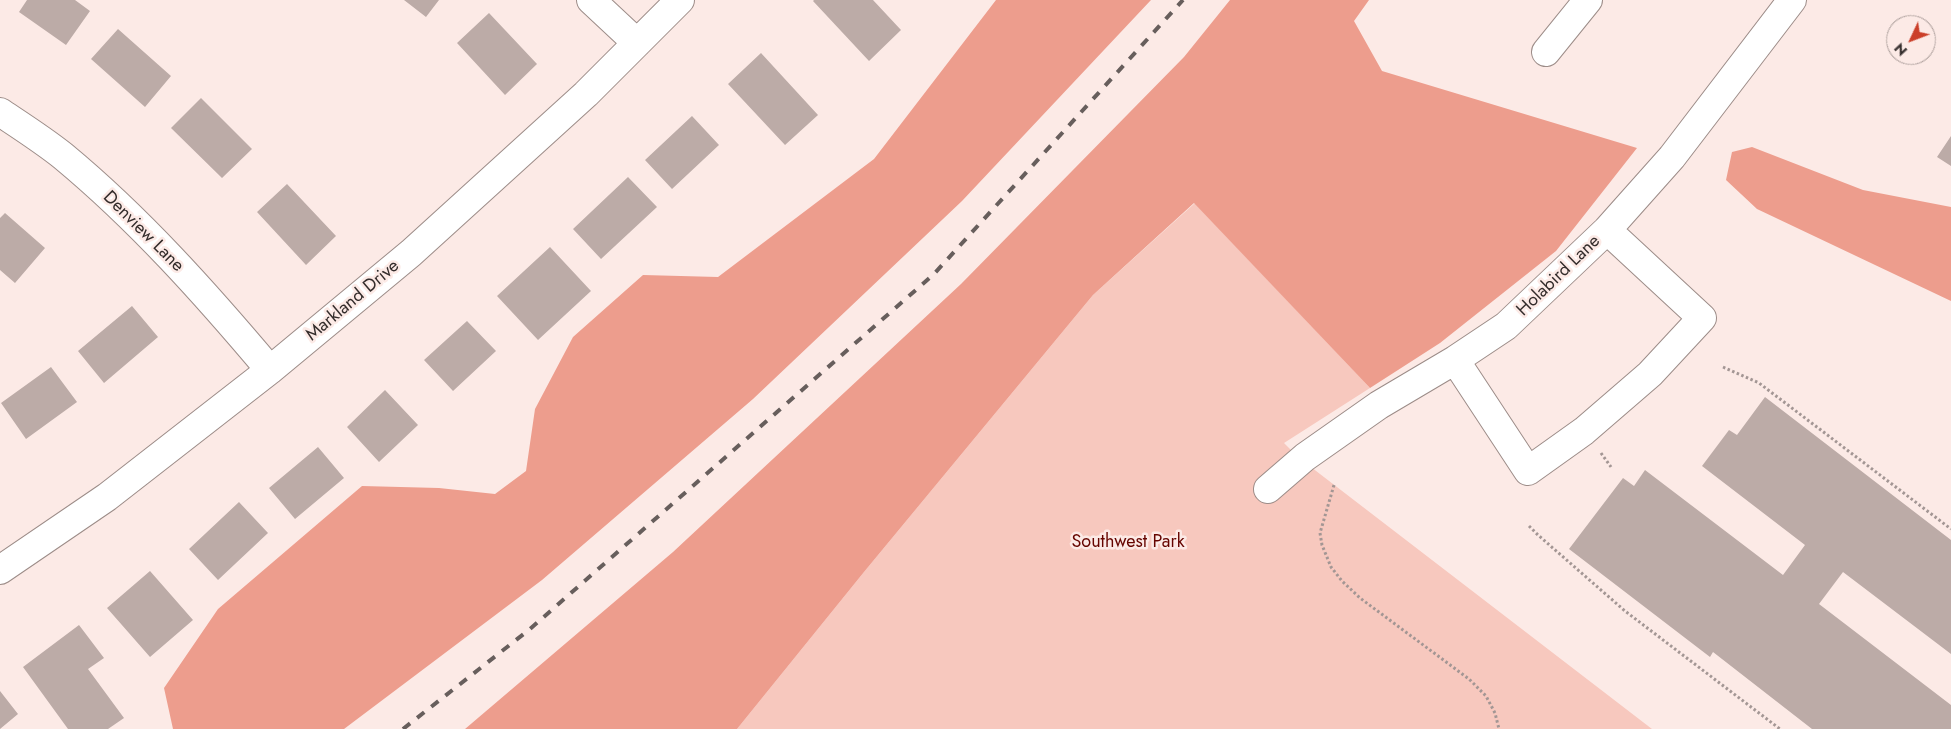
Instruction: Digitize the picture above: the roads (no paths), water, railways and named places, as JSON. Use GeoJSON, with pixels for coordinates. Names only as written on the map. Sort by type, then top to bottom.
{"type":"FeatureCollection","features":[{"type":"Feature","properties":{"kind":"street"},"geometry":{"type":"LineString","coordinates":[[591,0],[637,43]]}},
{"type":"Feature","properties":{"kind":"street","name":"Markland Drive"},"geometry":{"type":"LineString","coordinates":[[0,570],[107,496],[270,370],[411,253],[586,94],[680,0]]}},
{"type":"Feature","properties":{"kind":"street"},"geometry":{"type":"LineString","coordinates":[[1546,52],[1588,0]]}},
{"type":"Feature","properties":{"kind":"street","name":"Holabird Lane"},"geometry":{"type":"LineString","coordinates":[[1268,489],[1312,452],[1379,406],[1455,360],[1506,326],[1607,230],[1672,157],[1792,0]]}},
{"type":"Feature","properties":{"kind":"street","name":"Denview Lane"},"geometry":{"type":"LineString","coordinates":[[0,112],[61,155],[122,208],[211,300],[270,370]]}},
{"type":"Feature","properties":{"kind":"street"},"geometry":{"type":"LineString","coordinates":[[1455,360],[1528,471],[1592,425],[1650,374],[1702,318],[1607,230]]}},
{"type":"Feature","properties":{"kind":"railway"},"geometry":{"type":"LineString","coordinates":[[403,729],[530,629],[934,274],[1183,0]]}},
{"type":"Feature","properties":{"kind":"park label","name":"Southwest Park"},"geometry":{"type":"Point","coordinates":[1128,543]}}]}
